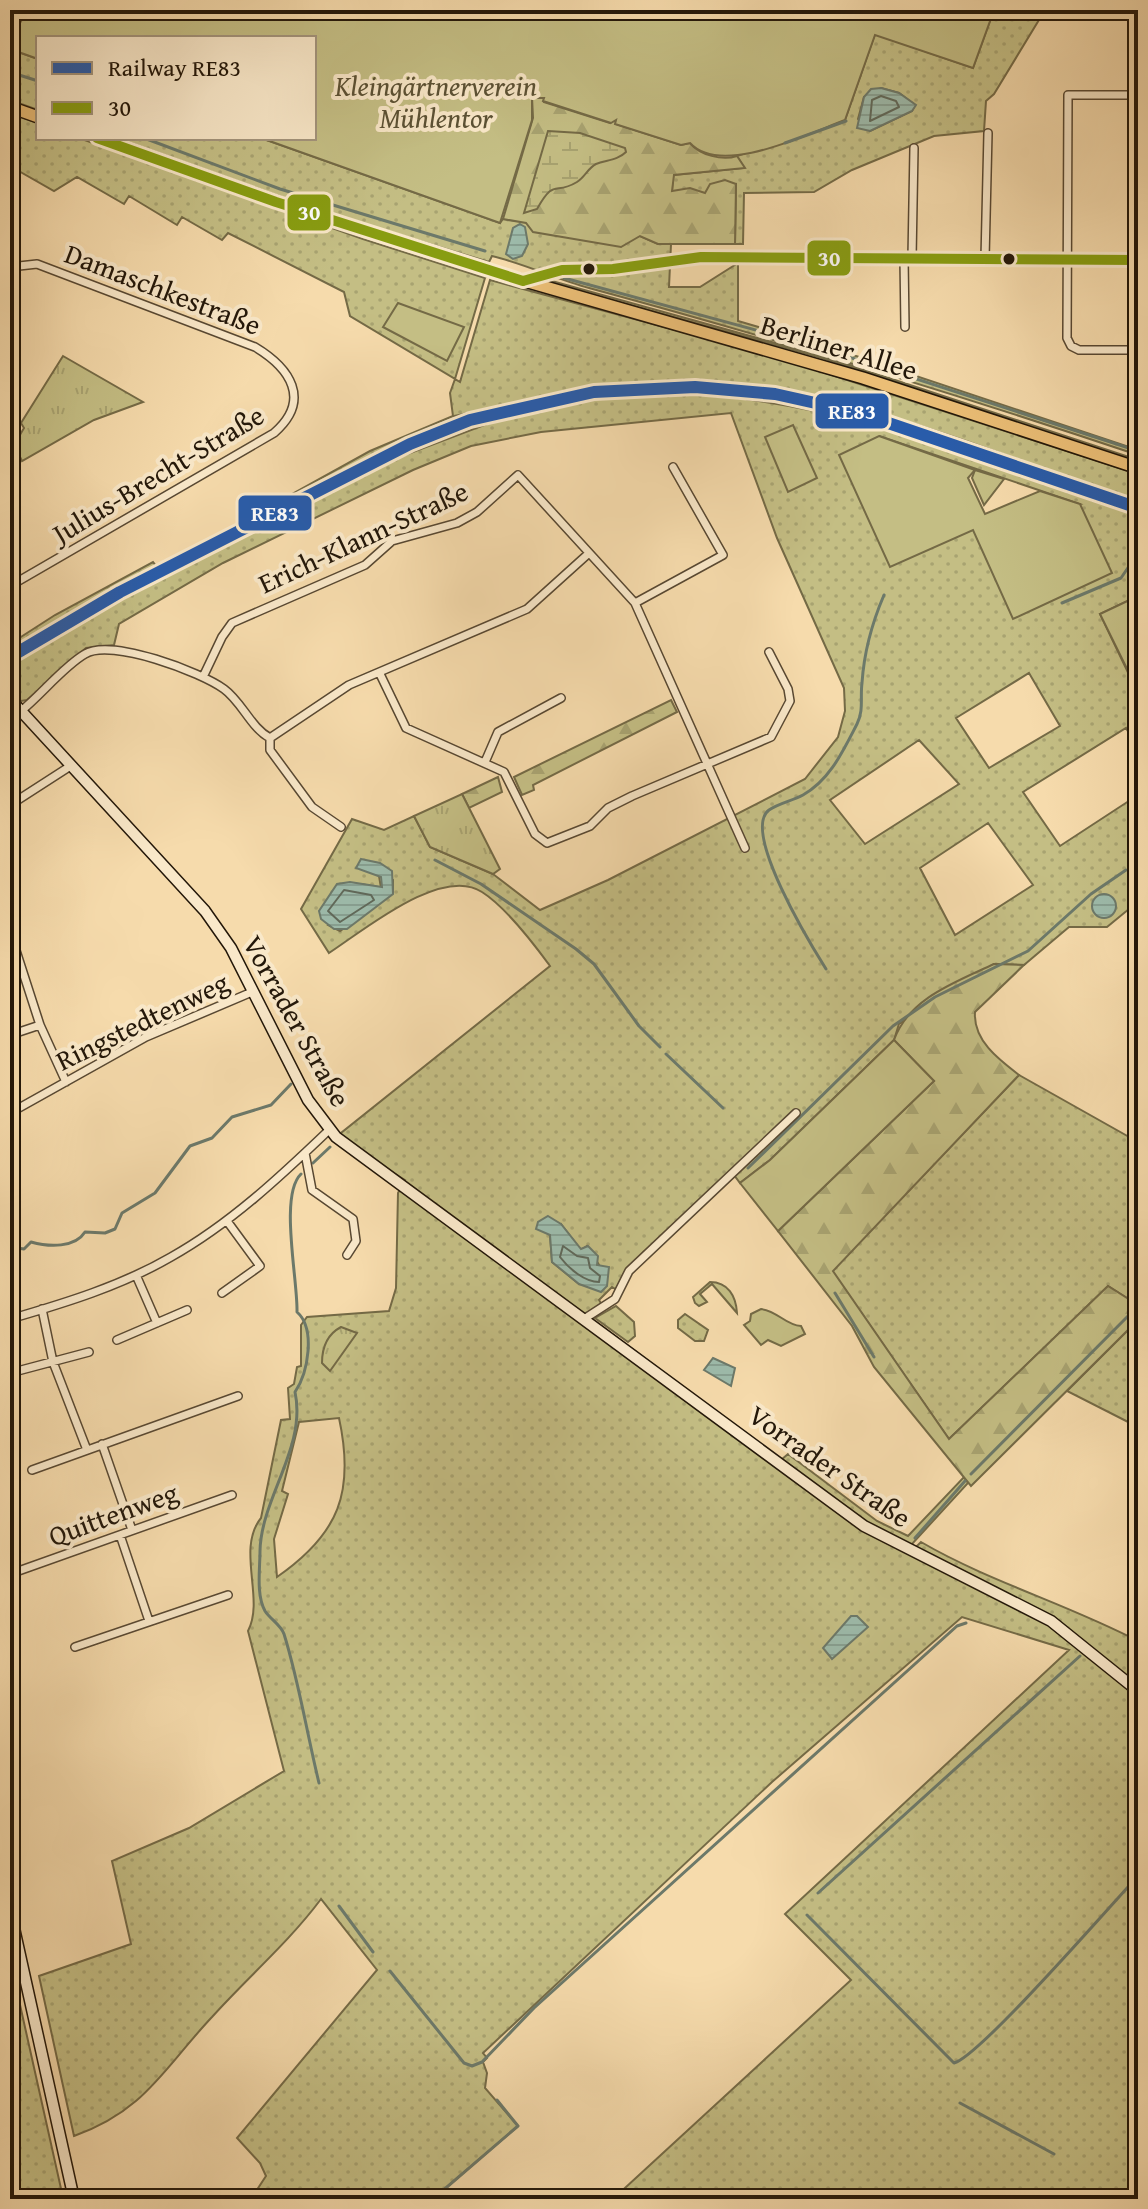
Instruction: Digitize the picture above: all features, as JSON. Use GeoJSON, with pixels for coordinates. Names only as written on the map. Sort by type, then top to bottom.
{"type":"FeatureCollection","features":[{"type":"Feature","properties":{"kind":"main road"},"geometry":{"type":"LineString","coordinates":[[10,107],[36,116]]}},
{"type":"Feature","properties":{"kind":"main road","name":"Berliner Allee"},"geometry":{"type":"LineString","coordinates":[[103,140],[276,202],[523,281],[849,374],[1138,468]]}},
{"type":"Feature","properties":{"kind":"street"},"geometry":{"type":"LineString","coordinates":[[1134,10],[1136,95],[1068,95],[1067,338],[1071,346],[1079,350],[1138,350]]}},
{"type":"Feature","properties":{"kind":"street"},"geometry":{"type":"LineString","coordinates":[[985,259],[988,133]]}},
{"type":"Feature","properties":{"kind":"street"},"geometry":{"type":"LineString","coordinates":[[905,327],[914,148]]}},
{"type":"Feature","properties":{"kind":"street"},"geometry":{"type":"LineString","coordinates":[[523,281],[549,268],[629,268],[654,261],[701,257],[1138,260]]}},
{"type":"Feature","properties":{"kind":"street","name":"Damaschkestraße"},"geometry":{"type":"LineString","coordinates":[[10,267],[37,264],[255,347],[277,360],[290,377]]}},
{"type":"Feature","properties":{"kind":"street","name":"Julius-Brecht-Straße"},"geometry":{"type":"LineString","coordinates":[[10,586],[274,433],[285,423],[292,410],[294,391],[290,377]]}},
{"type":"Feature","properties":{"kind":"street"},"geometry":{"type":"LineString","coordinates":[[635,603],[723,555],[673,467]]}},
{"type":"Feature","properties":{"kind":"street","name":"Erich-Klann-Straße"},"geometry":{"type":"LineString","coordinates":[[203,677],[232,623],[365,565],[392,541],[457,523],[477,512],[518,475],[588,554]]}},
{"type":"Feature","properties":{"kind":"street"},"geometry":{"type":"LineString","coordinates":[[270,738],[339,691],[527,609],[588,554],[635,603],[745,848]]}},
{"type":"Feature","properties":{"kind":"street"},"geometry":{"type":"LineString","coordinates":[[21,711],[87,652],[108,650],[162,661],[203,677],[236,699],[262,734],[270,738]]}},
{"type":"Feature","properties":{"kind":"street"},"geometry":{"type":"LineString","coordinates":[[380,674],[406,728],[504,772],[535,834],[547,843],[590,826],[608,808],[771,737],[779,727],[790,701],[788,689],[769,652]]}},
{"type":"Feature","properties":{"kind":"street"},"geometry":{"type":"LineString","coordinates":[[485,762],[498,732],[561,698]]}},
{"type":"Feature","properties":{"kind":"street","name":"Vorrader Straße"},"geometry":{"type":"LineString","coordinates":[[10,699],[205,911],[231,948],[308,1100],[329,1130],[864,1526],[1051,1621],[1138,1691]]}},
{"type":"Feature","properties":{"kind":"street"},"geometry":{"type":"LineString","coordinates":[[270,738],[270,750],[312,807],[341,827]]}},
{"type":"Feature","properties":{"kind":"street"},"geometry":{"type":"LineString","coordinates":[[10,805],[73,765]]}},
{"type":"Feature","properties":{"kind":"street"},"geometry":{"type":"LineString","coordinates":[[10,932],[40,1025],[66,1082]]}},
{"type":"Feature","properties":{"kind":"street","name":"Ringstedtenweg"},"geometry":{"type":"LineString","coordinates":[[10,1113],[146,1037],[252,992]]}},
{"type":"Feature","properties":{"kind":"street"},"geometry":{"type":"LineString","coordinates":[[10,1035],[40,1025]]}},
{"type":"Feature","properties":{"kind":"street"},"geometry":{"type":"LineString","coordinates":[[584,1319],[615,1299],[629,1271],[796,1113]]}},
{"type":"Feature","properties":{"kind":"street"},"geometry":{"type":"LineString","coordinates":[[10,1319],[136,1275],[171,1257],[227,1221],[329,1130]]}},
{"type":"Feature","properties":{"kind":"street"},"geometry":{"type":"LineString","coordinates":[[305,1153],[312,1190],[353,1219],[356,1241],[347,1255]]}},
{"type":"Feature","properties":{"kind":"street"},"geometry":{"type":"LineString","coordinates":[[222,1293],[260,1266],[227,1221]]}},
{"type":"Feature","properties":{"kind":"street"},"geometry":{"type":"LineString","coordinates":[[136,1275],[157,1323]]}},
{"type":"Feature","properties":{"kind":"street"},"geometry":{"type":"LineString","coordinates":[[42,1309],[53,1362],[87,1450]]}},
{"type":"Feature","properties":{"kind":"street"},"geometry":{"type":"LineString","coordinates":[[117,1340],[187,1310]]}},
{"type":"Feature","properties":{"kind":"street"},"geometry":{"type":"LineString","coordinates":[[10,1373],[89,1352]]}},
{"type":"Feature","properties":{"kind":"street"},"geometry":{"type":"LineString","coordinates":[[32,1470],[238,1396]]}},
{"type":"Feature","properties":{"kind":"street"},"geometry":{"type":"LineString","coordinates":[[102,1444],[132,1530]]}},
{"type":"Feature","properties":{"kind":"street","name":"Quittenweg"},"geometry":{"type":"LineString","coordinates":[[10,1574],[232,1495]]}},
{"type":"Feature","properties":{"kind":"street"},"geometry":{"type":"LineString","coordinates":[[120,1535],[149,1621]]}},
{"type":"Feature","properties":{"kind":"street"},"geometry":{"type":"LineString","coordinates":[[75,1647],[228,1595]]}},
{"type":"Feature","properties":{"kind":"street"},"geometry":{"type":"LineString","coordinates":[[10,1910],[74,2199]]}},
{"type":"Feature","properties":{"kind":"green space","name":"Kleingärtnerverein Mühlentor"},"geometry":{"type":"Polygon","coordinates":[[[28,10],[994,10],[973,68],[875,35],[845,120],[765,150],[722,156],[704,152],[690,143],[681,145],[615,124],[616,120],[611,123],[543,101],[544,98],[532,98],[532,120],[500,223],[267,140],[316,140],[316,36],[36,36],[36,58],[10,49],[10,39],[28,10]]]}},
{"type":"Feature","properties":{"kind":"green space"},"geometry":{"type":"Polygon","coordinates":[[[994,10],[1045,10],[994,94],[986,101],[984,131],[934,136],[852,170],[814,192],[744,193],[743,244],[735,244],[736,184],[705,193],[672,192],[673,175],[744,168],[737,156],[845,120],[875,34],[973,68],[994,10]],[[881,88],[864,97],[858,119],[870,131],[912,111],[915,105],[899,93],[881,88]]]}},
{"type":"Feature","properties":{"kind":"green space"},"geometry":{"type":"Polygon","coordinates":[[[10,49],[36,58],[36,109],[10,100],[10,49]]]}},
{"type":"Feature","properties":{"kind":"green space"},"geometry":{"type":"Polygon","coordinates":[[[532,97],[545,98],[544,102],[610,123],[612,119],[616,120],[616,124],[681,145],[690,143],[712,156],[737,156],[745,168],[674,175],[672,191],[690,188],[705,193],[710,184],[725,180],[736,184],[735,244],[658,244],[640,236],[621,247],[533,232],[526,223],[503,219],[533,118],[532,97]]]}},
{"type":"Feature","properties":{"kind":"green space"},"geometry":{"type":"Polygon","coordinates":[[[10,113],[36,122],[36,140],[85,140],[363,239],[485,278],[455,379],[350,316],[344,292],[228,233],[222,240],[182,217],[177,225],[129,196],[124,204],[77,177],[54,191],[10,166],[10,113]]]}},
{"type":"Feature","properties":{"kind":"green space"},"geometry":{"type":"Polygon","coordinates":[[[548,131],[580,133],[625,148],[626,152],[596,164],[577,182],[552,190],[537,209],[524,213],[548,131]]]}},
{"type":"Feature","properties":{"kind":"green space"},"geometry":{"type":"Polygon","coordinates":[[[123,140],[267,140],[500,223],[503,219],[640,236],[658,244],[671,244],[669,287],[700,287],[738,263],[738,321],[847,353],[1138,450],[1138,455],[865,367],[577,284],[504,259],[492,256],[489,262],[318,210],[123,140]]]}},
{"type":"Feature","properties":{"kind":"green space"},"geometry":{"type":"Polygon","coordinates":[[[541,278],[822,356],[1138,460],[822,358],[541,278]]]}},
{"type":"Feature","properties":{"kind":"green space"},"geometry":{"type":"Polygon","coordinates":[[[490,280],[779,358],[1138,474],[1138,504],[969,442],[854,406],[736,385],[676,383],[592,390],[454,416],[458,421],[335,475],[63,619],[10,651],[10,644],[55,615],[153,562],[157,567],[180,556],[370,451],[453,416],[450,393],[455,379],[460,382],[490,280]]]}},
{"type":"Feature","properties":{"kind":"green space"},"geometry":{"type":"Polygon","coordinates":[[[398,303],[464,327],[447,361],[383,327],[398,303]]]}},
{"type":"Feature","properties":{"kind":"green space"},"geometry":{"type":"Polygon","coordinates":[[[63,356],[143,402],[94,420],[22,461],[14,445],[24,428],[21,423],[63,356]]]}},
{"type":"Feature","properties":{"kind":"green space"},"geometry":{"type":"Polygon","coordinates":[[[674,393],[735,398],[853,420],[967,454],[1138,514],[1138,596],[1100,614],[1134,685],[1138,684],[1138,748],[1126,728],[1023,792],[1060,846],[1138,795],[1138,905],[1135,904],[1107,927],[1069,927],[1024,965],[994,964],[899,1024],[894,1040],[770,1160],[740,1183],[731,1171],[624,1273],[617,1290],[612,1287],[599,1300],[602,1305],[587,1315],[781,1460],[788,1454],[877,1521],[908,1536],[964,1477],[968,1483],[911,1545],[915,1548],[921,1542],[974,1569],[1138,1641],[1138,2199],[613,2199],[851,1980],[785,1914],[1069,1650],[962,1617],[772,1782],[483,2053],[487,2058],[483,2062],[487,2073],[485,2088],[518,2126],[433,2199],[251,2199],[266,2176],[260,2163],[237,2138],[377,1970],[321,1899],[152,2086],[119,2114],[74,2136],[39,1976],[131,1944],[112,1861],[189,1828],[284,1771],[248,1631],[254,1604],[251,1544],[261,1518],[281,1420],[290,1419],[288,1388],[294,1384],[297,1367],[301,1366],[301,1325],[307,1317],[389,1311],[396,1288],[398,1193],[405,1180],[336,1137],[550,966],[499,906],[482,892],[465,886],[446,887],[403,904],[329,953],[301,909],[352,819],[384,830],[414,816],[430,847],[493,874],[540,910],[608,880],[805,779],[838,737],[845,711],[844,688],[777,538],[731,413],[541,432],[471,446],[413,470],[223,563],[119,624],[114,645],[86,648],[27,700],[21,701],[10,690],[10,664],[168,573],[389,461],[508,416],[614,394],[674,393]],[[879,436],[973,530],[1080,504],[879,436]],[[1029,673],[956,718],[989,768],[1060,726],[1029,673]],[[919,740],[830,800],[865,844],[959,784],[919,740]],[[988,823],[920,868],[955,935],[1033,885],[988,823]],[[379,876],[381,888],[362,884],[328,925],[340,931],[393,893],[393,880],[379,876]],[[561,1224],[543,1231],[550,1235],[552,1262],[579,1284],[601,1268],[587,1246],[581,1250],[561,1224]],[[339,1418],[299,1422],[282,1491],[288,1494],[274,1539],[277,1577],[315,1544],[337,1509],[345,1468],[339,1418]]]}},
{"type":"Feature","properties":{"kind":"green space"},"geometry":{"type":"Polygon","coordinates":[[[793,425],[817,478],[788,492],[765,437],[793,425]]]}},
{"type":"Feature","properties":{"kind":"green space"},"geometry":{"type":"Polygon","coordinates":[[[879,436],[975,470],[968,478],[985,514],[1040,491],[1080,504],[1112,573],[1013,619],[973,530],[890,567],[839,455],[879,436]]]}},
{"type":"Feature","properties":{"kind":"green space"},"geometry":{"type":"Polygon","coordinates":[[[975,470],[1004,479],[984,505],[972,478],[975,470]]]}},
{"type":"Feature","properties":{"kind":"green space"},"geometry":{"type":"Polygon","coordinates":[[[1138,596],[1138,684],[1135,685],[1100,614],[1138,596]]]}},
{"type":"Feature","properties":{"kind":"green space"},"geometry":{"type":"Polygon","coordinates":[[[671,700],[677,712],[533,785],[534,790],[522,795],[514,777],[671,700]]]}},
{"type":"Feature","properties":{"kind":"green space"},"geometry":{"type":"Polygon","coordinates":[[[498,777],[502,792],[469,808],[462,794],[498,777]]]}},
{"type":"Feature","properties":{"kind":"green space"},"geometry":{"type":"Polygon","coordinates":[[[462,794],[500,869],[493,874],[430,847],[414,816],[462,794]]]}},
{"type":"Feature","properties":{"kind":"green space"},"geometry":{"type":"Polygon","coordinates":[[[994,964],[1024,965],[975,1012],[975,1022],[988,1048],[1019,1075],[833,1271],[949,1439],[1108,1286],[1138,1305],[1138,1320],[971,1486],[874,1367],[852,1326],[778,1231],[934,1081],[894,1040],[901,1025],[935,993],[994,964]]]}},
{"type":"Feature","properties":{"kind":"green space"},"geometry":{"type":"Polygon","coordinates":[[[894,1040],[934,1081],[778,1231],[740,1183],[770,1160],[894,1040]]]}},
{"type":"Feature","properties":{"kind":"green space"},"geometry":{"type":"Polygon","coordinates":[[[1019,1075],[1138,1142],[1138,1305],[1108,1286],[949,1439],[832,1271],[1019,1075]]]}},
{"type":"Feature","properties":{"kind":"green space"},"geometry":{"type":"Polygon","coordinates":[[[710,1282],[722,1284],[730,1291],[737,1313],[712,1284],[700,1294],[707,1302],[699,1306],[695,1303],[693,1297],[710,1282]]]}},
{"type":"Feature","properties":{"kind":"green space"},"geometry":{"type":"Polygon","coordinates":[[[616,1306],[634,1322],[635,1336],[628,1342],[595,1318],[616,1306]]]}},
{"type":"Feature","properties":{"kind":"green space"},"geometry":{"type":"Polygon","coordinates":[[[761,1309],[801,1326],[805,1334],[781,1346],[768,1340],[761,1345],[744,1325],[750,1321],[751,1314],[761,1309]]]}},
{"type":"Feature","properties":{"kind":"green space"},"geometry":{"type":"Polygon","coordinates":[[[685,1314],[708,1330],[704,1341],[695,1341],[678,1328],[678,1320],[685,1314]]]}},
{"type":"Feature","properties":{"kind":"green space"},"geometry":{"type":"Polygon","coordinates":[[[1138,1320],[1138,1427],[1067,1391],[1138,1320]]]}},
{"type":"Feature","properties":{"kind":"green space"},"geometry":{"type":"Polygon","coordinates":[[[341,1327],[357,1333],[330,1371],[322,1363],[324,1347],[328,1338],[341,1327]]]}},
{"type":"Feature","properties":{"kind":"green space"},"geometry":{"type":"Polygon","coordinates":[[[10,1960],[62,2193],[43,2199],[22,2199],[10,2145],[10,1960]]]}},
{"type":"Feature","properties":{"kind":"water"},"geometry":{"type":"Polygon","coordinates":[[[881,88],[899,93],[916,105],[912,111],[870,131],[857,128],[864,97],[871,89],[881,88]]]}},
{"type":"Feature","properties":{"kind":"water"},"geometry":{"type":"Polygon","coordinates":[[[520,224],[525,227],[528,244],[522,256],[513,259],[506,254],[513,228],[520,224]]]}},
{"type":"Feature","properties":{"kind":"water"},"geometry":{"type":"Polygon","coordinates":[[[361,859],[380,863],[392,871],[393,894],[347,929],[334,929],[321,919],[319,911],[337,884],[350,882],[382,887],[381,877],[356,868],[361,859]]]}},
{"type":"Feature","properties":{"kind":"water"},"geometry":{"type":"Polygon","coordinates":[[[1104,894],[1115,901],[1116,906],[1109,917],[1104,918],[1093,911],[1092,906],[1099,895],[1104,894]]]}},
{"type":"Feature","properties":{"kind":"water"},"geometry":{"type":"Polygon","coordinates":[[[548,1216],[561,1224],[581,1249],[588,1246],[598,1256],[597,1265],[609,1267],[607,1286],[601,1292],[579,1284],[552,1262],[550,1235],[536,1229],[538,1222],[548,1216]]]}},
{"type":"Feature","properties":{"kind":"water"},"geometry":{"type":"Polygon","coordinates":[[[713,1358],[735,1368],[731,1386],[704,1370],[713,1358]]]}},
{"type":"Feature","properties":{"kind":"water"},"geometry":{"type":"Polygon","coordinates":[[[851,1616],[857,1616],[868,1627],[832,1659],[823,1648],[851,1616]]]}},
{"type":"Feature","properties":{"kind":"waterway"},"geometry":{"type":"LineString","coordinates":[[16,74],[36,80]]}},
{"type":"Feature","properties":{"kind":"waterway"},"geometry":{"type":"LineString","coordinates":[[785,143],[846,121]]}},
{"type":"Feature","properties":{"kind":"waterway"},"geometry":{"type":"LineString","coordinates":[[149,140],[280,189],[485,251]]}},
{"type":"Feature","properties":{"kind":"waterway"},"geometry":{"type":"LineString","coordinates":[[564,278],[815,346],[1138,451]]}},
{"type":"Feature","properties":{"kind":"waterway"},"geometry":{"type":"LineString","coordinates":[[1062,603],[1121,578],[1138,553]]}},
{"type":"Feature","properties":{"kind":"waterway"},"geometry":{"type":"LineString","coordinates":[[826,969],[781,888],[764,840],[763,822],[769,810],[803,795],[821,781],[835,764],[857,724],[867,649],[884,595]]}},
{"type":"Feature","properties":{"kind":"waterway"},"geometry":{"type":"LineString","coordinates":[[435,860],[481,884],[576,949],[594,964],[639,1026],[660,1047]]}},
{"type":"Feature","properties":{"kind":"waterway"},"geometry":{"type":"LineString","coordinates":[[748,1168],[893,1026],[935,997],[1028,951],[1091,894],[1126,870]]}},
{"type":"Feature","properties":{"kind":"waterway"},"geometry":{"type":"LineString","coordinates":[[666,1054],[723,1108]]}},
{"type":"Feature","properties":{"kind":"waterway"},"geometry":{"type":"LineString","coordinates":[[10,1247],[24,1249],[31,1242],[68,1244],[85,1232],[105,1233],[115,1229],[122,1213],[155,1193],[190,1146],[212,1138],[232,1117],[271,1105],[291,1084]]}},
{"type":"Feature","properties":{"kind":"waterway"},"geometry":{"type":"LineString","coordinates":[[313,1163],[330,1147]]}},
{"type":"Feature","properties":{"kind":"waterway"},"geometry":{"type":"LineString","coordinates":[[301,1174],[291,1200],[290,1218],[297,1312],[307,1329],[308,1351],[295,1392],[295,1433],[262,1531],[259,1582],[265,1611],[284,1634],[319,1783]]}},
{"type":"Feature","properties":{"kind":"waterway"},"geometry":{"type":"LineString","coordinates":[[835,1293],[874,1357]]}},
{"type":"Feature","properties":{"kind":"waterway"},"geometry":{"type":"LineString","coordinates":[[971,1474],[1138,1306]]}},
{"type":"Feature","properties":{"kind":"waterway"},"geometry":{"type":"LineString","coordinates":[[915,1538],[965,1481]]}},
{"type":"Feature","properties":{"kind":"waterway"},"geometry":{"type":"LineString","coordinates":[[390,1971],[464,2063],[472,2066],[482,2062],[534,2008],[957,1626],[966,1623]]}},
{"type":"Feature","properties":{"kind":"waterway"},"geometry":{"type":"LineString","coordinates":[[818,1893],[1080,1656]]}},
{"type":"Feature","properties":{"kind":"waterway"},"geometry":{"type":"LineString","coordinates":[[807,1915],[954,2063],[990,2035],[1016,2009],[1138,1876]]}},
{"type":"Feature","properties":{"kind":"waterway"},"geometry":{"type":"LineString","coordinates":[[339,1906],[373,1952]]}},
{"type":"Feature","properties":{"kind":"waterway"},"geometry":{"type":"LineString","coordinates":[[433,2199],[518,2126],[497,2100]]}},
{"type":"Feature","properties":{"kind":"waterway"},"geometry":{"type":"LineString","coordinates":[[960,2103],[1054,2154]]}},
{"type":"Feature","properties":{"kind":"rail line","name":"RE83"},"geometry":{"type":"LineString","coordinates":[[10,657],[120,592],[410,444],[470,420],[594,392],[695,387],[775,394],[856,412],[1138,508]]}},
{"type":"Feature","properties":{"kind":"transit line","name":"30"},"geometry":{"type":"LineString","coordinates":[[103,140],[276,202],[523,281]]}},
{"type":"Feature","properties":{"kind":"transit line","name":"30"},"geometry":{"type":"LineString","coordinates":[[523,281],[562,270],[613,269],[701,257],[1138,260]]}}]}
